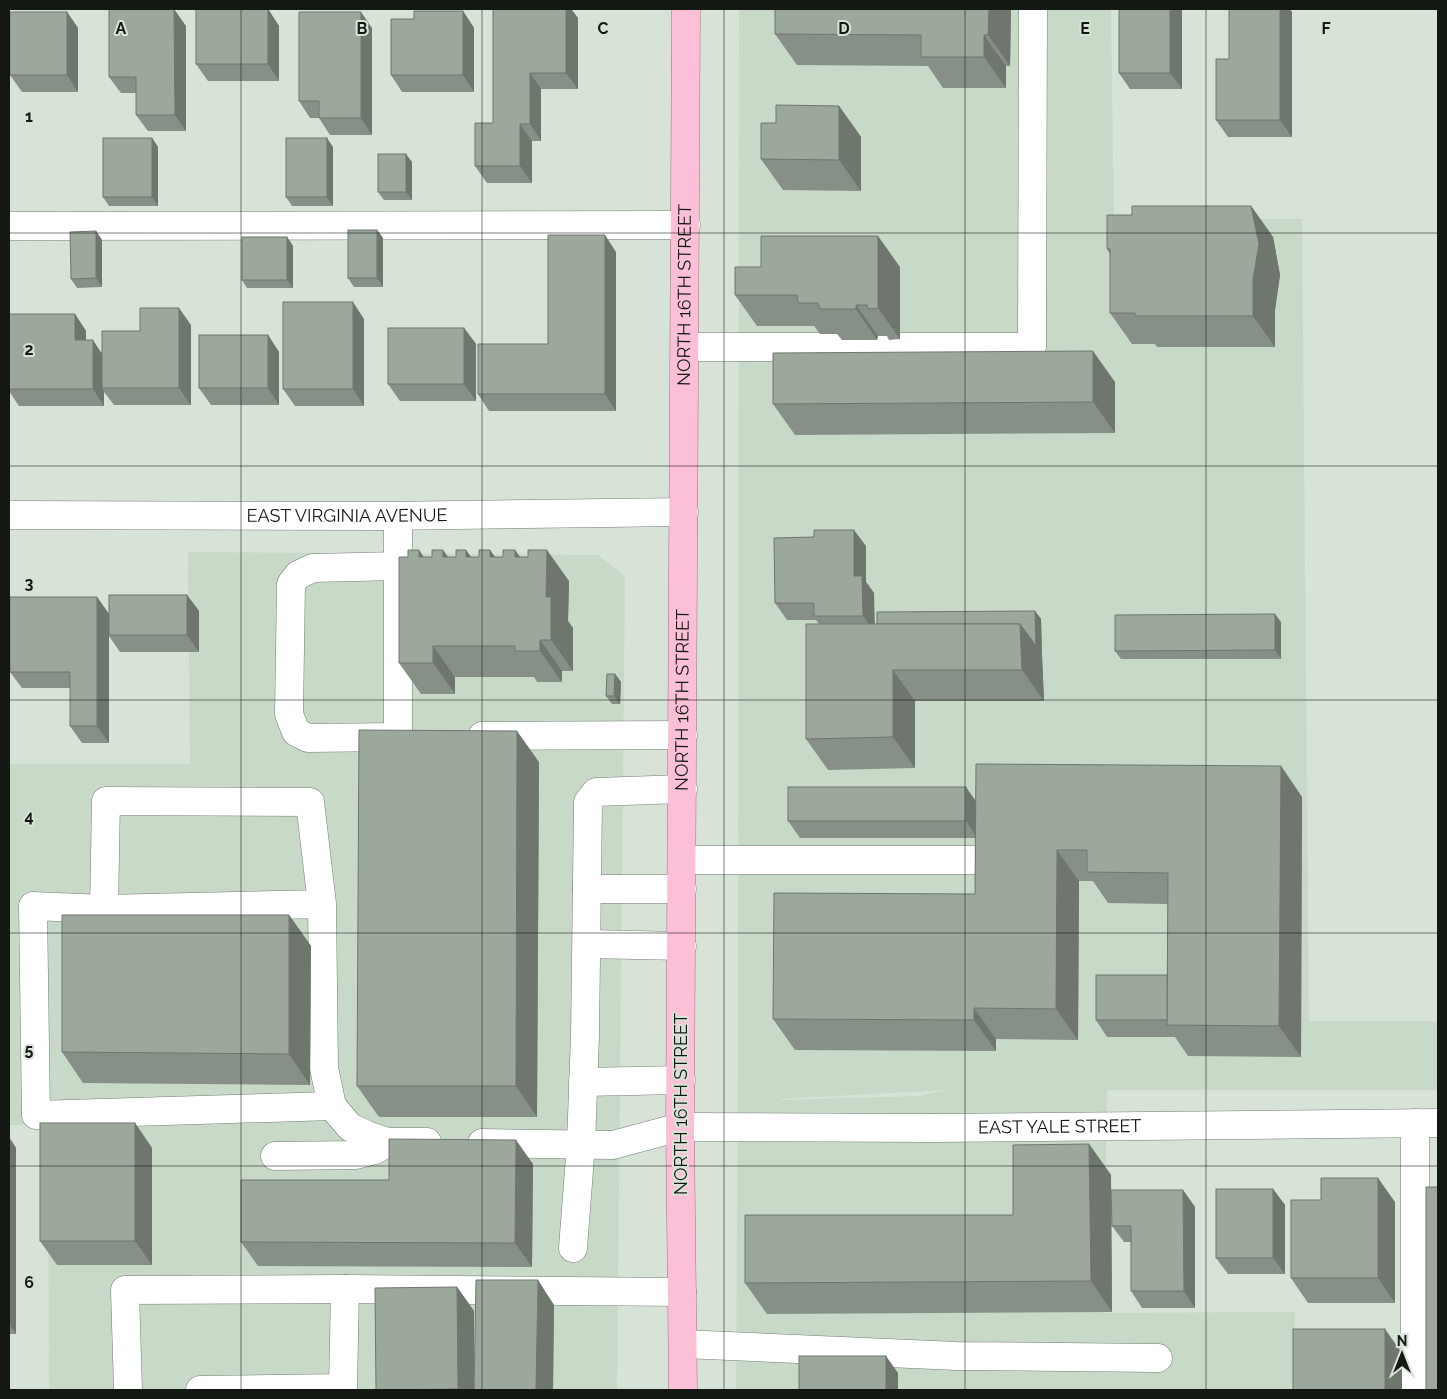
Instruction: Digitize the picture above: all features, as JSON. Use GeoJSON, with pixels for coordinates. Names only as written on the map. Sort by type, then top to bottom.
{"type":"FeatureCollection","features":[{"type":"Feature","properties":{"kind":"main road","name":"NORTH 16TH STREET"},"geometry":{"type":"LineString","coordinates":[[683,1390],[680,1127],[686,9]]}},
{"type":"Feature","properties":{"kind":"street"},"geometry":{"type":"LineString","coordinates":[[685,346],[1032,346],[1033,9]]}},
{"type":"Feature","properties":{"kind":"street"},"geometry":{"type":"LineString","coordinates":[[9,226],[686,225]]}},
{"type":"Feature","properties":{"kind":"street","name":"EAST VIRGINIA AVENUE"},"geometry":{"type":"LineString","coordinates":[[9,515],[398,516],[684,512]]}},
{"type":"Feature","properties":{"kind":"street"},"geometry":{"type":"LineString","coordinates":[[398,516],[398,737]]}},
{"type":"Feature","properties":{"kind":"street"},"geometry":{"type":"LineString","coordinates":[[398,566],[313,568],[298,575],[291,584],[289,714],[296,732],[308,738],[427,737]]}},
{"type":"Feature","properties":{"kind":"street"},"geometry":{"type":"LineString","coordinates":[[456,737],[683,734]]}},
{"type":"Feature","properties":{"kind":"street"},"geometry":{"type":"LineString","coordinates":[[573,1248],[581,1144],[587,944],[588,802],[596,792],[683,789]]}},
{"type":"Feature","properties":{"kind":"street"},"geometry":{"type":"LineString","coordinates":[[104,908],[106,801],[310,802],[322,904],[324,1068],[332,1106],[350,1127],[388,1142]]}},
{"type":"Feature","properties":{"kind":"street"},"geometry":{"type":"LineString","coordinates":[[682,860],[973,860]]}},
{"type":"Feature","properties":{"kind":"street"},"geometry":{"type":"LineString","coordinates":[[587,889],[682,889]]}},
{"type":"Feature","properties":{"kind":"street"},"geometry":{"type":"LineString","coordinates":[[322,904],[104,908],[33,906],[36,1115],[332,1106]]}},
{"type":"Feature","properties":{"kind":"street"},"geometry":{"type":"LineString","coordinates":[[587,944],[682,946]]}},
{"type":"Feature","properties":{"kind":"street"},"geometry":{"type":"LineString","coordinates":[[583,1082],[681,1080]]}},
{"type":"Feature","properties":{"kind":"street"},"geometry":{"type":"LineString","coordinates":[[1415,1390],[1427,1123]]}},
{"type":"Feature","properties":{"kind":"street","name":"EAST YALE STREET"},"geometry":{"type":"LineString","coordinates":[[388,1142],[614,1145],[680,1127],[934,1128],[1427,1123]]}},
{"type":"Feature","properties":{"kind":"street"},"geometry":{"type":"LineString","coordinates":[[275,1156],[356,1155],[375,1150],[388,1142]]}},
{"type":"Feature","properties":{"kind":"street"},"geometry":{"type":"LineString","coordinates":[[128,1390],[125,1290],[345,1289],[682,1292]]}},
{"type":"Feature","properties":{"kind":"street"},"geometry":{"type":"LineString","coordinates":[[200,1390],[343,1388],[345,1289]]}},
{"type":"Feature","properties":{"kind":"street"},"geometry":{"type":"LineString","coordinates":[[683,1344],[957,1356],[1158,1358]]}},
{"type":"Feature","properties":{"kind":"shaded area"},"geometry":{"type":"Polygon","coordinates":[[[739,9],[1111,9],[1114,230],[1241,219],[1302,219],[1309,1021],[1438,1021],[1438,1090],[1107,1090],[1104,1313],[1295,1312],[1294,1390],[736,1390],[739,9]],[[945,1090],[781,1100],[919,1096],[945,1090]]]}},
{"type":"Feature","properties":{"kind":"shaded area"},"geometry":{"type":"Polygon","coordinates":[[[188,552],[598,555],[625,576],[617,1390],[49,1390],[48,1125],[9,1125],[9,764],[190,764],[188,552]]]}},
{"type":"Feature","properties":{"kind":"building"},"geometry":{"type":"Polygon","coordinates":[[[109,9],[174,9],[175,115],[136,115],[136,77],[109,77],[109,9]]]}},
{"type":"Feature","properties":{"kind":"building"},"geometry":{"type":"Polygon","coordinates":[[[196,9],[268,9],[268,64],[196,64],[196,9]]]}},
{"type":"Feature","properties":{"kind":"building"},"geometry":{"type":"Polygon","coordinates":[[[493,9],[566,9],[566,73],[530,73],[530,124],[520,124],[520,166],[475,166],[475,123],[493,123],[493,9]]]}},
{"type":"Feature","properties":{"kind":"building"},"geometry":{"type":"Polygon","coordinates":[[[775,9],[989,9],[988,35],[984,35],[984,57],[921,57],[921,35],[775,34],[775,9]]]}},
{"type":"Feature","properties":{"kind":"building"},"geometry":{"type":"Polygon","coordinates":[[[1119,9],[1170,9],[1170,73],[1119,73],[1119,9]]]}},
{"type":"Feature","properties":{"kind":"building"},"geometry":{"type":"Polygon","coordinates":[[[1229,9],[1280,9],[1280,120],[1216,120],[1216,59],[1229,59],[1229,9]]]}},
{"type":"Feature","properties":{"kind":"building"},"geometry":{"type":"Polygon","coordinates":[[[414,11],[463,11],[463,75],[391,75],[391,19],[414,19],[414,11]]]}},
{"type":"Feature","properties":{"kind":"building"},"geometry":{"type":"Polygon","coordinates":[[[10,12],[67,12],[67,75],[10,75],[10,12]]]}},
{"type":"Feature","properties":{"kind":"building"},"geometry":{"type":"Polygon","coordinates":[[[299,12],[361,12],[361,118],[319,118],[319,101],[299,101],[299,12]]]}},
{"type":"Feature","properties":{"kind":"building"},"geometry":{"type":"Polygon","coordinates":[[[776,105],[839,106],[839,160],[761,159],[761,123],[776,123],[776,105]]]}},
{"type":"Feature","properties":{"kind":"building"},"geometry":{"type":"Polygon","coordinates":[[[103,138],[152,138],[152,197],[103,197],[103,138]]]}},
{"type":"Feature","properties":{"kind":"building"},"geometry":{"type":"Polygon","coordinates":[[[286,138],[327,138],[327,197],[286,197],[286,138]]]}},
{"type":"Feature","properties":{"kind":"building"},"geometry":{"type":"Polygon","coordinates":[[[378,154],[406,154],[406,192],[378,192],[378,154]]]}},
{"type":"Feature","properties":{"kind":"building"},"geometry":{"type":"Polygon","coordinates":[[[1132,206],[1251,206],[1259,244],[1253,279],[1253,316],[1135,316],[1135,313],[1110,313],[1110,249],[1107,249],[1107,215],[1132,215],[1132,206]]]}},
{"type":"Feature","properties":{"kind":"building"},"geometry":{"type":"Polygon","coordinates":[[[348,230],[377,230],[377,278],[348,278],[348,230]]]}},
{"type":"Feature","properties":{"kind":"building"},"geometry":{"type":"Polygon","coordinates":[[[96,231],[96,278],[71,279],[70,232],[96,231]]]}},
{"type":"Feature","properties":{"kind":"building"},"geometry":{"type":"Polygon","coordinates":[[[548,235],[605,235],[605,394],[478,394],[478,344],[548,344],[548,235]]]}},
{"type":"Feature","properties":{"kind":"building"},"geometry":{"type":"Polygon","coordinates":[[[761,236],[878,236],[878,308],[868,309],[867,305],[856,305],[856,309],[820,309],[818,303],[798,303],[797,295],[735,295],[735,267],[761,267],[761,236]]]}},
{"type":"Feature","properties":{"kind":"building"},"geometry":{"type":"Polygon","coordinates":[[[242,237],[287,237],[287,280],[242,280],[242,237]]]}},
{"type":"Feature","properties":{"kind":"building"},"geometry":{"type":"Polygon","coordinates":[[[283,302],[353,302],[353,389],[283,389],[283,302]]]}},
{"type":"Feature","properties":{"kind":"building"},"geometry":{"type":"Polygon","coordinates":[[[140,308],[179,308],[179,388],[102,388],[102,331],[140,331],[140,308]]]}},
{"type":"Feature","properties":{"kind":"building"},"geometry":{"type":"Polygon","coordinates":[[[9,314],[75,314],[75,340],[93,340],[93,389],[9,389],[9,314]]]}},
{"type":"Feature","properties":{"kind":"building"},"geometry":{"type":"Polygon","coordinates":[[[388,328],[464,328],[464,384],[388,384],[388,328]]]}},
{"type":"Feature","properties":{"kind":"building"},"geometry":{"type":"Polygon","coordinates":[[[199,335],[268,335],[268,388],[199,388],[199,335]]]}},
{"type":"Feature","properties":{"kind":"building"},"geometry":{"type":"Polygon","coordinates":[[[1093,351],[1093,402],[773,404],[773,353],[1093,351]]]}},
{"type":"Feature","properties":{"kind":"building"},"geometry":{"type":"Polygon","coordinates":[[[814,530],[854,530],[854,576],[862,576],[863,616],[814,616],[814,603],[775,603],[774,538],[814,537],[814,530]]]}},
{"type":"Feature","properties":{"kind":"building"},"geometry":{"type":"Polygon","coordinates":[[[408,550],[419,550],[419,557],[432,557],[432,550],[443,550],[443,557],[456,557],[456,550],[466,550],[466,557],[479,557],[479,550],[490,550],[490,557],[503,557],[503,550],[515,550],[515,557],[528,557],[528,550],[547,550],[546,597],[551,597],[551,640],[540,640],[540,651],[515,651],[515,646],[433,646],[433,663],[399,663],[399,557],[408,557],[408,550]]]}},
{"type":"Feature","properties":{"kind":"building"},"geometry":{"type":"Polygon","coordinates":[[[109,595],[187,595],[187,635],[109,635],[109,595]]]}},
{"type":"Feature","properties":{"kind":"building"},"geometry":{"type":"Polygon","coordinates":[[[10,597],[97,597],[97,726],[70,726],[70,672],[10,672],[10,597]]]}},
{"type":"Feature","properties":{"kind":"building"},"geometry":{"type":"Polygon","coordinates":[[[1035,611],[1036,646],[1020,624],[877,624],[877,612],[1035,611]]]}},
{"type":"Feature","properties":{"kind":"building"},"geometry":{"type":"Polygon","coordinates":[[[1275,614],[1275,650],[1115,651],[1115,615],[1275,614]]]}},
{"type":"Feature","properties":{"kind":"building"},"geometry":{"type":"Polygon","coordinates":[[[806,624],[1020,624],[1022,670],[893,670],[893,737],[806,739],[806,624]]]}},
{"type":"Feature","properties":{"kind":"building"},"geometry":{"type":"Polygon","coordinates":[[[607,674],[615,674],[614,696],[606,696],[607,674]]]}},
{"type":"Feature","properties":{"kind":"building"},"geometry":{"type":"Polygon","coordinates":[[[359,730],[517,731],[516,1086],[357,1086],[359,730]]]}},
{"type":"Feature","properties":{"kind":"building"},"geometry":{"type":"Polygon","coordinates":[[[976,764],[1281,766],[1279,1026],[1167,1025],[1168,873],[1087,872],[1087,850],[1057,850],[1056,1009],[974,1008],[974,1020],[773,1019],[774,893],[975,894],[976,764]]]}},
{"type":"Feature","properties":{"kind":"building"},"geometry":{"type":"Polygon","coordinates":[[[788,787],[966,787],[966,821],[788,821],[788,787]]]}},
{"type":"Feature","properties":{"kind":"building"},"geometry":{"type":"Polygon","coordinates":[[[62,915],[289,915],[289,1054],[62,1052],[62,915]]]}},
{"type":"Feature","properties":{"kind":"building"},"geometry":{"type":"Polygon","coordinates":[[[1096,975],[1167,975],[1167,1020],[1096,1020],[1096,975]]]}},
{"type":"Feature","properties":{"kind":"building"},"geometry":{"type":"Polygon","coordinates":[[[40,1123],[135,1123],[135,1241],[40,1241],[40,1123]]]}},
{"type":"Feature","properties":{"kind":"building"},"geometry":{"type":"Polygon","coordinates":[[[389,1139],[516,1140],[515,1243],[241,1242],[241,1180],[389,1180],[389,1139]]]}},
{"type":"Feature","properties":{"kind":"building"},"geometry":{"type":"Polygon","coordinates":[[[1089,1144],[1091,1281],[745,1283],[745,1215],[1013,1215],[1013,1145],[1089,1144]]]}},
{"type":"Feature","properties":{"kind":"building"},"geometry":{"type":"Polygon","coordinates":[[[1321,1178],[1378,1178],[1378,1278],[1291,1278],[1291,1200],[1321,1200],[1321,1178]]]}},
{"type":"Feature","properties":{"kind":"building"},"geometry":{"type":"Polygon","coordinates":[[[1426,1187],[1438,1187],[1438,1390],[1426,1390],[1426,1187]]]}},
{"type":"Feature","properties":{"kind":"building"},"geometry":{"type":"Polygon","coordinates":[[[1216,1189],[1273,1189],[1273,1258],[1216,1258],[1216,1189]]]}},
{"type":"Feature","properties":{"kind":"building"},"geometry":{"type":"Polygon","coordinates":[[[1111,1190],[1183,1190],[1184,1291],[1131,1291],[1131,1226],[1112,1226],[1111,1190]]]}},
{"type":"Feature","properties":{"kind":"building"},"geometry":{"type":"Polygon","coordinates":[[[476,1280],[538,1280],[536,1390],[474,1390],[476,1280]]]}},
{"type":"Feature","properties":{"kind":"building"},"geometry":{"type":"Polygon","coordinates":[[[457,1287],[458,1389],[376,1390],[375,1288],[457,1287]]]}},
{"type":"Feature","properties":{"kind":"building"},"geometry":{"type":"Polygon","coordinates":[[[1293,1329],[1385,1329],[1385,1390],[1293,1390],[1293,1329]]]}},
{"type":"Feature","properties":{"kind":"building"},"geometry":{"type":"Polygon","coordinates":[[[799,1356],[886,1356],[886,1390],[799,1390],[799,1356]]]}}]}
